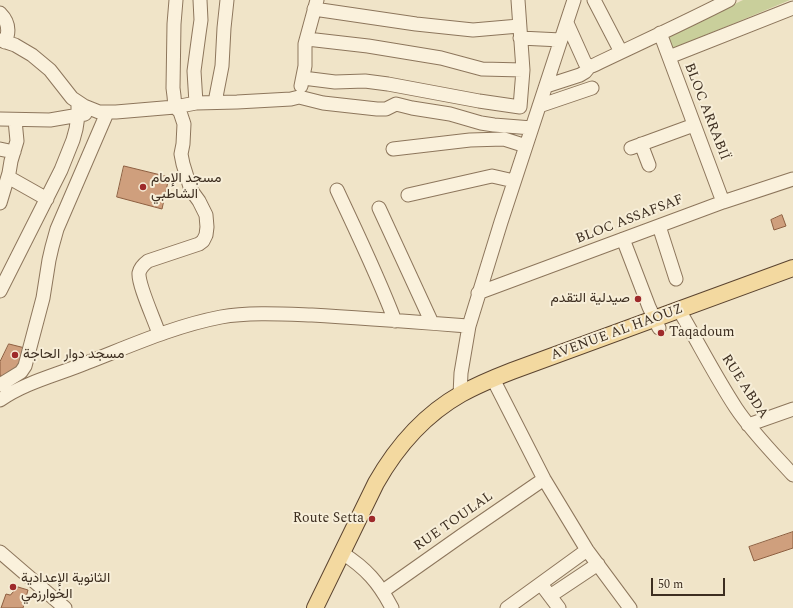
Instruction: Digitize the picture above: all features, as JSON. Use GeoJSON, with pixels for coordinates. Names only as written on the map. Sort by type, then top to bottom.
{"type":"FeatureCollection","features":[{"type":"Feature","properties":{"kind":"main road","name":"AVENUE AL HAOUZ"},"geometry":{"type":"LineString","coordinates":[[682,314],[793,268]]}},
{"type":"Feature","properties":{"kind":"main road","name":"AVENUE AL HAOUZ"},"geometry":{"type":"LineString","coordinates":[[447,408],[460,395],[656,323],[793,278]]}},
{"type":"Feature","properties":{"kind":"main road","name":"AVENUE AL HAOUZ"},"geometry":{"type":"LineString","coordinates":[[447,408],[476,397],[496,383]]}},
{"type":"Feature","properties":{"kind":"main road"},"geometry":{"type":"LineString","coordinates":[[325,608],[376,483],[392,456],[423,422],[447,408]]}},
{"type":"Feature","properties":{"kind":"main road"},"geometry":{"type":"LineString","coordinates":[[315,608],[346,555]]}},
{"type":"Feature","properties":{"kind":"street"},"geometry":{"type":"LineString","coordinates":[[159,334],[140,284],[139,274],[141,268],[144,263],[148,261],[199,244],[203,241],[207,227],[206,215],[199,201],[191,190],[183,164],[182,154],[184,124],[180,112],[175,107],[173,77],[176,0]]}},
{"type":"Feature","properties":{"kind":"street"},"geometry":{"type":"LineString","coordinates":[[196,103],[194,71],[201,20],[200,0]]}},
{"type":"Feature","properties":{"kind":"street"},"geometry":{"type":"LineString","coordinates":[[215,102],[222,66],[226,0]]}},
{"type":"Feature","properties":{"kind":"street"},"geometry":{"type":"LineString","coordinates":[[303,78],[335,82],[365,81],[479,101],[520,106],[522,70],[518,0]]}},
{"type":"Feature","properties":{"kind":"street"},"geometry":{"type":"LineString","coordinates":[[460,395],[461,374],[469,326],[478,294],[574,0]]}},
{"type":"Feature","properties":{"kind":"street"},"geometry":{"type":"LineString","coordinates":[[594,0],[621,52]]}},
{"type":"Feature","properties":{"kind":"street"},"geometry":{"type":"LineString","coordinates":[[546,86],[580,75],[590,66],[690,20],[729,0]]}},
{"type":"Feature","properties":{"kind":"street"},"geometry":{"type":"LineString","coordinates":[[299,97],[305,66],[305,44],[315,4],[416,24],[473,30],[520,32],[561,40]]}},
{"type":"Feature","properties":{"kind":"street"},"geometry":{"type":"LineString","coordinates":[[669,58],[793,8]]}},
{"type":"Feature","properties":{"kind":"street"},"geometry":{"type":"LineString","coordinates":[[0,13],[7,25],[8,34],[3,41],[23,50],[42,62],[72,98],[90,109],[103,112]]}},
{"type":"Feature","properties":{"kind":"street"},"geometry":{"type":"LineString","coordinates":[[567,23],[585,63],[590,66]]}},
{"type":"Feature","properties":{"kind":"street","name":"BLOC ARRABIÏ"},"geometry":{"type":"LineString","coordinates":[[660,33],[723,202]]}},
{"type":"Feature","properties":{"kind":"street"},"geometry":{"type":"LineString","coordinates":[[307,39],[368,46],[441,58],[482,69],[522,70]]}},
{"type":"Feature","properties":{"kind":"street"},"geometry":{"type":"LineString","coordinates":[[539,106],[592,88]]}},
{"type":"Feature","properties":{"kind":"street"},"geometry":{"type":"LineString","coordinates":[[0,120],[50,120],[103,112],[175,107],[196,103],[291,99],[299,97],[323,104],[376,109],[386,109],[396,104],[450,114],[481,123],[532,128]]}},
{"type":"Feature","properties":{"kind":"street"},"geometry":{"type":"LineString","coordinates":[[0,292],[57,180],[73,140],[78,116],[78,102]]}},
{"type":"Feature","properties":{"kind":"street"},"geometry":{"type":"LineString","coordinates":[[0,385],[21,372],[25,366],[43,298],[48,260],[55,235],[103,112]]}},
{"type":"Feature","properties":{"kind":"street"},"geometry":{"type":"LineString","coordinates":[[0,203],[17,141],[15,120]]}},
{"type":"Feature","properties":{"kind":"street"},"geometry":{"type":"LineString","coordinates":[[649,165],[636,146],[694,125]]}},
{"type":"Feature","properties":{"kind":"street"},"geometry":{"type":"LineString","coordinates":[[393,149],[470,140],[504,139],[526,146]]}},
{"type":"Feature","properties":{"kind":"street"},"geometry":{"type":"LineString","coordinates":[[0,150],[14,152]]}},
{"type":"Feature","properties":{"kind":"street"},"geometry":{"type":"LineString","coordinates":[[408,195],[492,176],[514,181]]}},
{"type":"Feature","properties":{"kind":"street"},"geometry":{"type":"LineString","coordinates":[[8,177],[47,198]]}},
{"type":"Feature","properties":{"kind":"street","name":"BLOC ASSAFSAF"},"geometry":{"type":"LineString","coordinates":[[478,294],[723,202],[793,179]]}},
{"type":"Feature","properties":{"kind":"street"},"geometry":{"type":"LineString","coordinates":[[337,190],[370,260],[395,321]]}},
{"type":"Feature","properties":{"kind":"street"},"geometry":{"type":"LineString","coordinates":[[379,208],[432,323]]}},
{"type":"Feature","properties":{"kind":"street"},"geometry":{"type":"LineString","coordinates":[[659,226],[676,279]]}},
{"type":"Feature","properties":{"kind":"street"},"geometry":{"type":"LineString","coordinates":[[623,240],[656,323]]}},
{"type":"Feature","properties":{"kind":"street","name":"RUE ABDA"},"geometry":{"type":"LineString","coordinates":[[682,314],[725,391],[748,425],[793,475]]}},
{"type":"Feature","properties":{"kind":"street"},"geometry":{"type":"LineString","coordinates":[[0,400],[12,392],[34,382],[80,366],[159,334],[222,317],[247,315],[303,315],[469,326]]}},
{"type":"Feature","properties":{"kind":"street"},"geometry":{"type":"LineString","coordinates":[[496,383],[544,479],[587,550],[630,608]]}},
{"type":"Feature","properties":{"kind":"street"},"geometry":{"type":"LineString","coordinates":[[748,425],[793,409]]}},
{"type":"Feature","properties":{"kind":"street","name":"RUE TOULAL"},"geometry":{"type":"LineString","coordinates":[[383,591],[544,479]]}},
{"type":"Feature","properties":{"kind":"street"},"geometry":{"type":"LineString","coordinates":[[507,608],[587,550]]}},
{"type":"Feature","properties":{"kind":"street"},"geometry":{"type":"LineString","coordinates":[[0,552],[65,608]]}},
{"type":"Feature","properties":{"kind":"street"},"geometry":{"type":"LineString","coordinates":[[346,555],[370,574],[383,591],[392,608]]}},
{"type":"Feature","properties":{"kind":"street"},"geometry":{"type":"LineString","coordinates":[[550,596],[598,564]]}},
{"type":"Feature","properties":{"kind":"street"},"geometry":{"type":"LineString","coordinates":[[541,584],[559,608]]}},
{"type":"Feature","properties":{"kind":"green space"},"geometry":{"type":"Polygon","coordinates":[[[743,0],[790,0],[665,52],[661,39],[743,0]]]}},
{"type":"Feature","properties":{"kind":"building","name":"مسجد الإمام الشاطبي"},"geometry":{"type":"Polygon","coordinates":[[[124,166],[169,177],[162,209],[117,197],[124,166]]]}},
{"type":"Feature","properties":{"kind":"building"},"geometry":{"type":"Polygon","coordinates":[[[782,215],[786,226],[774,230],[771,220],[782,215]]]}},
{"type":"Feature","properties":{"kind":"building","name":"مسجد دوار الحاجة"},"geometry":{"type":"Polygon","coordinates":[[[9,344],[29,349],[23,369],[6,379],[0,375],[0,362],[9,344]]]}},
{"type":"Feature","properties":{"kind":"building"},"geometry":{"type":"Polygon","coordinates":[[[793,532],[793,548],[754,561],[749,547],[793,532]]]}},
{"type":"Feature","properties":{"kind":"building"},"geometry":{"type":"Polygon","coordinates":[[[18,587],[28,590],[23,608],[1,608],[6,594],[10,595],[18,587]]]}},
{"type":"Feature","properties":{"kind":"place","name":"مسجد الإمام الشاطبي"},"geometry":{"type":"Point","coordinates":[143,187]}},
{"type":"Feature","properties":{"kind":"place","name":"صيدلية التقدم"},"geometry":{"type":"Point","coordinates":[638,299]}},
{"type":"Feature","properties":{"kind":"place","name":"Taqadoum"},"geometry":{"type":"Point","coordinates":[661,333]}},
{"type":"Feature","properties":{"kind":"place","name":"مسجد دوار الحاجة"},"geometry":{"type":"Point","coordinates":[15,355]}},
{"type":"Feature","properties":{"kind":"place","name":"Route Setta"},"geometry":{"type":"Point","coordinates":[372,519]}},
{"type":"Feature","properties":{"kind":"place","name":"الثانوية الإعدادية الخوارزمي"},"geometry":{"type":"Point","coordinates":[13,587]}}]}
